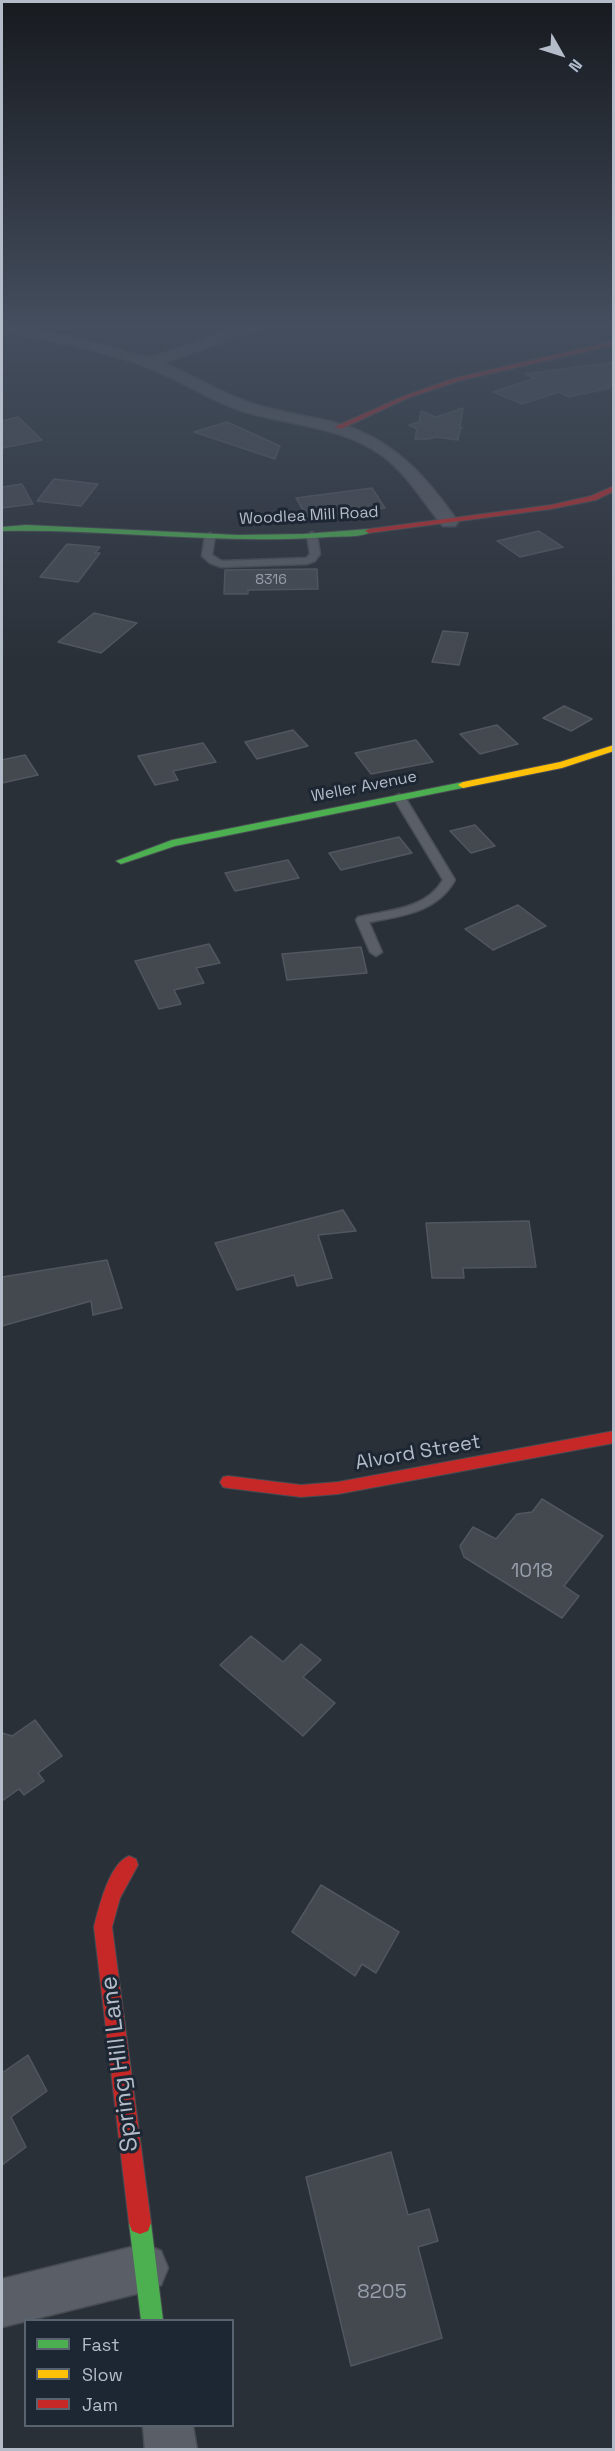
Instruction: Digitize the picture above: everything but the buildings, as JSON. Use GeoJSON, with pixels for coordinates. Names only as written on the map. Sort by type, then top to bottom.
{"type":"FeatureCollection","features":[{"type":"Feature","properties":{"kind":"street"},"geometry":{"type":"LineString","coordinates":[[364,438],[393,456],[448,522]]}},
{"type":"Feature","properties":{"kind":"street","name":"Woodlea Mill Road"},"geometry":{"type":"LineString","coordinates":[[2,530],[68,527],[210,536],[312,535],[448,522],[567,503],[600,495],[614,488]]}},
{"type":"Feature","properties":{"kind":"street","name":"Weller Avenue"},"geometry":{"type":"LineString","coordinates":[[121,861],[172,843],[529,772],[614,748]]}},
{"type":"Feature","properties":{"kind":"street","name":"Alvord Street"},"geometry":{"type":"LineString","coordinates":[[228,1482],[301,1491],[338,1488],[614,1437]]}},
{"type":"Feature","properties":{"kind":"street","name":"Spring Hill Lane"},"geometry":{"type":"LineString","coordinates":[[129,1866],[119,1877],[107,1900],[103,1927],[152,2319]]}},
{"type":"Feature","properties":{"kind":"street"},"geometry":{"type":"LineString","coordinates":[[2,2303],[144,2268]]}},
{"type":"Feature","properties":{"kind":"street"},"geometry":{"type":"LineString","coordinates":[[168,2427],[171,2450]]}},
{"type":"Feature","properties":{"kind":"lane"},"geometry":{"type":"LineString","coordinates":[[210,536],[207,556],[222,564],[308,561],[315,554],[312,535]]}},
{"type":"Feature","properties":{"kind":"lane"},"geometry":{"type":"LineString","coordinates":[[376,952],[362,920],[414,908],[430,901],[445,890],[449,880],[399,797]]}},
{"type":"Feature","properties":{"kind":"traffic: fast"},"geometry":{"type":"LineString","coordinates":[[2,529],[74,528],[238,537],[304,536],[369,531]]}},
{"type":"Feature","properties":{"kind":"traffic: fast"},"geometry":{"type":"LineString","coordinates":[[121,861],[172,843],[463,785]]}},
{"type":"Feature","properties":{"kind":"traffic: fast"},"geometry":{"type":"LineString","coordinates":[[140,2223],[152,2319]]}},
{"type":"Feature","properties":{"kind":"traffic: slow"},"geometry":{"type":"LineString","coordinates":[[463,785],[562,765],[614,748]]}},
{"type":"Feature","properties":{"kind":"traffic: jam"},"geometry":{"type":"LineString","coordinates":[[369,531],[551,507],[593,498],[614,488]]}},
{"type":"Feature","properties":{"kind":"traffic: jam"},"geometry":{"type":"LineString","coordinates":[[228,1482],[301,1491],[338,1488],[614,1437]]}},
{"type":"Feature","properties":{"kind":"traffic: jam"},"geometry":{"type":"LineString","coordinates":[[129,1865],[112,1894],[103,1927],[140,2223]]}}]}
